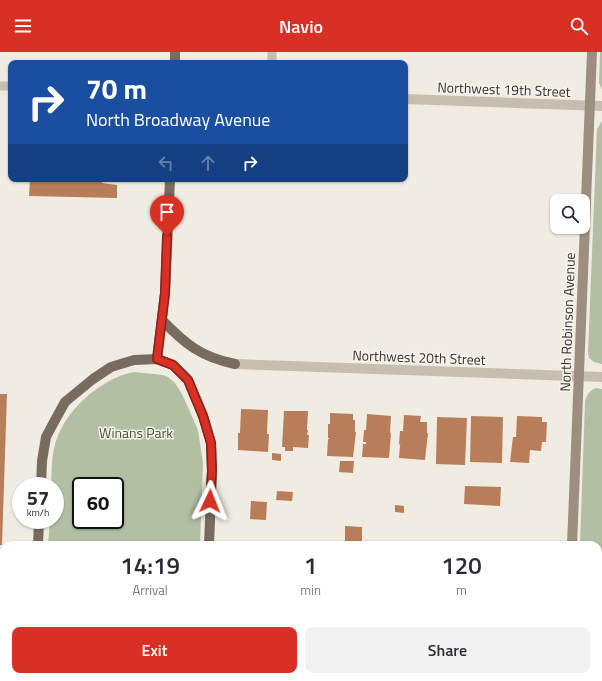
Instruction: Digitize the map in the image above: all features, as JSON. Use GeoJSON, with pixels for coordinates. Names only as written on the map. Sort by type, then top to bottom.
{"type":"FeatureCollection","features":[{"type":"Feature","properties":{"kind":"main road"},"geometry":{"type":"LineString","coordinates":[[157,359],[165,293],[170,182]]}},
{"type":"Feature","properties":{"kind":"main road"},"geometry":{"type":"LineString","coordinates":[[162,320],[178,337],[200,352],[210,358],[235,364]]}},
{"type":"Feature","properties":{"kind":"main road"},"geometry":{"type":"LineString","coordinates":[[41,477],[42,461],[46,437],[65,402],[93,379],[111,367],[134,360],[157,359],[173,365],[188,380],[203,416],[211,443],[212,471],[208,541]]}},
{"type":"Feature","properties":{"kind":"main road"},"geometry":{"type":"LineString","coordinates":[[38,541],[39,529]]}},
{"type":"Feature","properties":{"kind":"street","name":"North Robinson Avenue"},"geometry":{"type":"LineString","coordinates":[[572,541],[592,52]]}},
{"type":"Feature","properties":{"kind":"street","name":"Northwest 19th Street"},"geometry":{"type":"LineString","coordinates":[[408,99],[602,106]]}},
{"type":"Feature","properties":{"kind":"street","name":"Northwest 20th Street"},"geometry":{"type":"LineString","coordinates":[[235,364],[602,377]]}},
{"type":"Feature","properties":{"kind":"green space"},"geometry":{"type":"Polygon","coordinates":[[[600,52],[602,52],[602,89],[599,83],[600,52]]]}},
{"type":"Feature","properties":{"kind":"green space"},"geometry":{"type":"Polygon","coordinates":[[[602,121],[602,364],[594,362],[589,358],[588,353],[597,129],[602,121]]]}},
{"type":"Feature","properties":{"kind":"green space","name":"Winans Park"},"geometry":{"type":"Polygon","coordinates":[[[134,372],[163,375],[175,383],[182,394],[198,430],[203,463],[200,541],[48,541],[49,529],[64,529],[64,477],[51,477],[52,458],[58,436],[73,411],[95,390],[121,376],[134,372]]]}},
{"type":"Feature","properties":{"kind":"green space"},"geometry":{"type":"Polygon","coordinates":[[[596,388],[602,389],[602,541],[580,541],[585,402],[586,397],[591,390],[596,388]]]}},
{"type":"Feature","properties":{"kind":"building"},"geometry":{"type":"Polygon","coordinates":[[[30,182],[102,182],[117,185],[117,198],[29,196],[30,182]]]}},
{"type":"Feature","properties":{"kind":"building"},"geometry":{"type":"Polygon","coordinates":[[[0,394],[7,394],[2,541],[0,541],[0,394]]]}},
{"type":"Feature","properties":{"kind":"building"},"geometry":{"type":"Polygon","coordinates":[[[241,409],[268,410],[268,452],[238,450],[238,433],[240,433],[241,409]]]}},
{"type":"Feature","properties":{"kind":"building"},"geometry":{"type":"Polygon","coordinates":[[[284,411],[308,411],[308,448],[293,447],[293,451],[285,451],[285,447],[282,447],[284,411]]]}},
{"type":"Feature","properties":{"kind":"building"},"geometry":{"type":"Polygon","coordinates":[[[330,413],[353,414],[356,432],[353,457],[327,456],[329,439],[328,424],[330,424],[330,413]]]}},
{"type":"Feature","properties":{"kind":"building"},"geometry":{"type":"Polygon","coordinates":[[[367,414],[391,416],[389,458],[362,457],[363,444],[366,444],[366,442],[363,442],[364,430],[366,430],[367,414]]]}},
{"type":"Feature","properties":{"kind":"building"},"geometry":{"type":"Polygon","coordinates":[[[404,415],[421,416],[420,422],[427,422],[428,433],[425,460],[399,458],[401,445],[399,444],[400,431],[403,431],[404,415]]]}},
{"type":"Feature","properties":{"kind":"building"},"geometry":{"type":"Polygon","coordinates":[[[471,416],[503,417],[502,463],[470,462],[471,416]]]}},
{"type":"Feature","properties":{"kind":"building"},"geometry":{"type":"Polygon","coordinates":[[[517,416],[542,417],[542,422],[547,422],[546,442],[542,442],[541,451],[530,450],[529,463],[510,462],[513,437],[516,437],[517,416]]]}},
{"type":"Feature","properties":{"kind":"building"},"geometry":{"type":"Polygon","coordinates":[[[437,417],[467,418],[465,465],[436,464],[437,417]]]}},
{"type":"Feature","properties":{"kind":"building"},"geometry":{"type":"Polygon","coordinates":[[[272,453],[281,454],[281,461],[272,460],[272,453]]]}},
{"type":"Feature","properties":{"kind":"building"},"geometry":{"type":"Polygon","coordinates":[[[340,461],[354,461],[353,473],[339,472],[340,461]]]}},
{"type":"Feature","properties":{"kind":"building"},"geometry":{"type":"Polygon","coordinates":[[[465,486],[501,487],[500,506],[464,504],[465,486]]]}},
{"type":"Feature","properties":{"kind":"building"},"geometry":{"type":"Polygon","coordinates":[[[277,491],[293,492],[292,501],[276,500],[277,491]]]}},
{"type":"Feature","properties":{"kind":"building"},"geometry":{"type":"Polygon","coordinates":[[[251,501],[267,502],[266,520],[250,519],[251,501]]]}},
{"type":"Feature","properties":{"kind":"building"},"geometry":{"type":"Polygon","coordinates":[[[395,505],[404,506],[404,513],[395,512],[395,505]]]}},
{"type":"Feature","properties":{"kind":"building"},"geometry":{"type":"Polygon","coordinates":[[[345,526],[362,527],[362,541],[345,541],[345,526]]]}},
{"type":"Feature","properties":{"kind":"route"},"geometry":{"type":"LineString","coordinates":[[167,236],[165,293],[157,359],[173,365],[188,380],[203,416],[211,443],[212,471],[210,501]]}}]}
